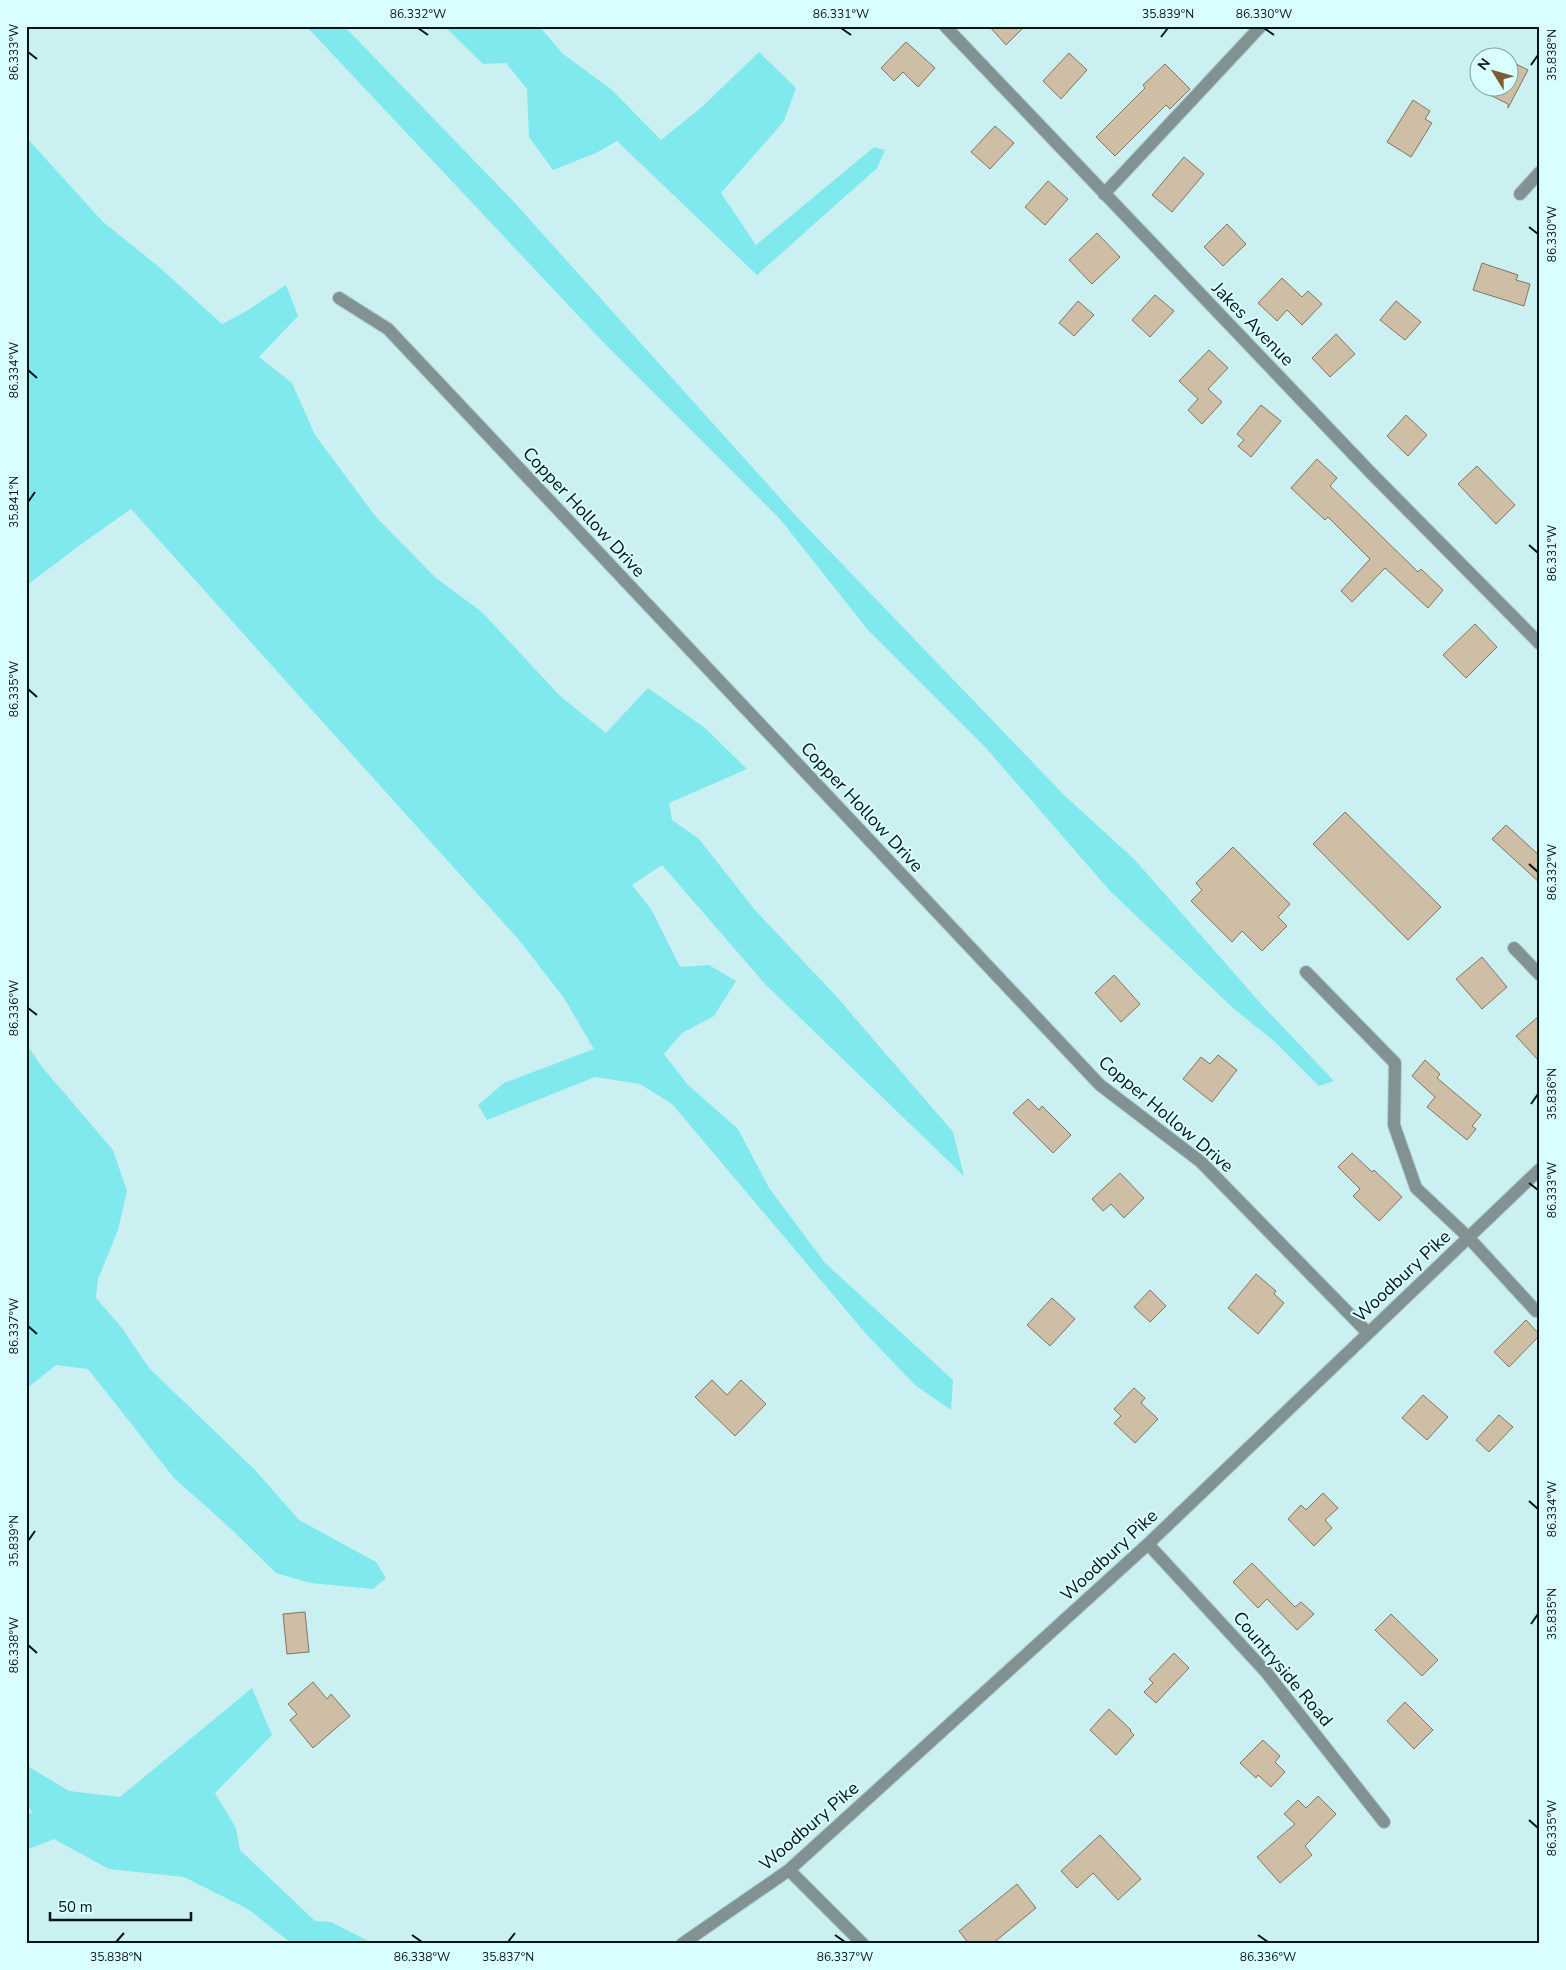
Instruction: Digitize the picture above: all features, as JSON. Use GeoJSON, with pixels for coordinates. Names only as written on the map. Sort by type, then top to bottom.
{"type":"FeatureCollection","features":[{"type":"Feature","properties":{"kind":"street","name":"Jakes Avenue"},"geometry":{"type":"LineString","coordinates":[[944,26],[1372,474],[1540,644]]}},
{"type":"Feature","properties":{"kind":"street"},"geometry":{"type":"LineString","coordinates":[[1104,194],[1262,26]]}},
{"type":"Feature","properties":{"kind":"street"},"geometry":{"type":"LineString","coordinates":[[1520,194],[1540,172]]}},
{"type":"Feature","properties":{"kind":"street","name":"Copper Hollow Drive"},"geometry":{"type":"LineString","coordinates":[[339,298],[388,329],[1100,1085],[1201,1162],[1367,1332]]}},
{"type":"Feature","properties":{"kind":"street"},"geometry":{"type":"LineString","coordinates":[[1514,948],[1540,975]]}},
{"type":"Feature","properties":{"kind":"street"},"geometry":{"type":"LineString","coordinates":[[1306,972],[1395,1063],[1394,1125],[1416,1188],[1468,1237],[1536,1311]]}},
{"type":"Feature","properties":{"kind":"street","name":"Woodbury Pike"},"geometry":{"type":"LineString","coordinates":[[682,1944],[789,1870],[1148,1544],[1367,1332],[1540,1169]]}},
{"type":"Feature","properties":{"kind":"street","name":"Countryside Road"},"geometry":{"type":"LineString","coordinates":[[1148,1544],[1266,1672],[1384,1822]]}},
{"type":"Feature","properties":{"kind":"street"},"geometry":{"type":"LineString","coordinates":[[789,1870],[863,1944]]}},
{"type":"Feature","properties":{"kind":"shaded area"},"geometry":{"type":"Polygon","coordinates":[[[306,26],[344,26],[514,202],[797,517],[1064,795],[1135,860],[1262,1005],[1334,1081],[1319,1086],[1275,1042],[1233,1008],[1110,891],[986,748],[868,630],[780,519],[603,342],[306,26]]]}},
{"type":"Feature","properties":{"kind":"shaded area"},"geometry":{"type":"Polygon","coordinates":[[[444,26],[539,26],[563,54],[612,90],[661,140],[703,106],[759,52],[796,88],[784,121],[721,193],[756,245],[874,147],[885,150],[877,168],[757,275],[617,141],[596,153],[553,170],[529,137],[527,89],[506,63],[483,64],[444,26]]]}},
{"type":"Feature","properties":{"kind":"shaded area"},"geometry":{"type":"Polygon","coordinates":[[[26,137],[103,222],[159,267],[222,324],[245,312],[286,285],[298,316],[259,357],[292,383],[315,435],[376,517],[436,578],[482,612],[560,696],[606,733],[648,688],[705,728],[747,769],[669,803],[672,820],[699,839],[755,910],[836,996],[953,1132],[964,1176],[766,985],[662,865],[632,885],[651,909],[680,967],[709,965],[736,981],[714,1016],[682,1033],[664,1054],[687,1084],[738,1129],[769,1188],[825,1263],[953,1380],[951,1410],[915,1385],[867,1335],[672,1104],[640,1084],[595,1077],[487,1120],[478,1105],[504,1083],[594,1049],[564,998],[519,940],[131,509],[26,586],[26,137]]]}},
{"type":"Feature","properties":{"kind":"shaded area"},"geometry":{"type":"Polygon","coordinates":[[[26,1043],[42,1067],[113,1150],[127,1191],[118,1230],[98,1279],[96,1298],[122,1328],[149,1368],[256,1471],[299,1520],[376,1562],[386,1578],[373,1589],[310,1583],[276,1573],[230,1528],[174,1478],[88,1369],[56,1365],[26,1389],[26,1043]]]}},
{"type":"Feature","properties":{"kind":"shaded area"},"geometry":{"type":"Polygon","coordinates":[[[252,1688],[272,1735],[215,1793],[236,1828],[240,1850],[315,1921],[331,1922],[374,1944],[292,1944],[248,1909],[184,1877],[109,1869],[54,1839],[26,1850],[26,1816],[32,1812],[26,1803],[26,1765],[69,1791],[120,1797],[252,1688]]]}},
{"type":"Feature","properties":{"kind":"building"},"geometry":{"type":"Polygon","coordinates":[[[989,26],[1025,26],[1006,45],[989,26]]]}},
{"type":"Feature","properties":{"kind":"building"},"geometry":{"type":"Polygon","coordinates":[[[906,42],[935,68],[918,87],[903,72],[894,81],[881,68],[906,42]]]}},
{"type":"Feature","properties":{"kind":"building"},"geometry":{"type":"Polygon","coordinates":[[[1069,53],[1087,70],[1061,99],[1043,81],[1069,53]]]}},
{"type":"Feature","properties":{"kind":"building"},"geometry":{"type":"Polygon","coordinates":[[[1165,64],[1190,89],[1170,109],[1166,105],[1115,156],[1096,137],[1145,88],[1143,85],[1165,64]]]}},
{"type":"Feature","properties":{"kind":"building"},"geometry":{"type":"Polygon","coordinates":[[[1518,65],[1528,70],[1518,89],[1518,65]]]}},
{"type":"Feature","properties":{"kind":"building"},"geometry":{"type":"Polygon","coordinates":[[[1496,98],[1513,98],[1508,108],[1508,104],[1496,98]]]}},
{"type":"Feature","properties":{"kind":"building"},"geometry":{"type":"Polygon","coordinates":[[[1413,100],[1430,111],[1425,119],[1432,123],[1411,157],[1387,142],[1413,100]]]}},
{"type":"Feature","properties":{"kind":"building"},"geometry":{"type":"Polygon","coordinates":[[[995,126],[1014,143],[990,169],[971,152],[995,126]]]}},
{"type":"Feature","properties":{"kind":"building"},"geometry":{"type":"Polygon","coordinates":[[[1184,157],[1204,174],[1172,212],[1152,195],[1184,157]]]}},
{"type":"Feature","properties":{"kind":"building"},"geometry":{"type":"Polygon","coordinates":[[[1048,181],[1068,199],[1045,225],[1025,207],[1048,181]]]}},
{"type":"Feature","properties":{"kind":"building"},"geometry":{"type":"Polygon","coordinates":[[[1227,224],[1246,244],[1223,266],[1204,247],[1227,224]]]}},
{"type":"Feature","properties":{"kind":"building"},"geometry":{"type":"Polygon","coordinates":[[[1097,233],[1120,257],[1092,284],[1069,260],[1097,233]]]}},
{"type":"Feature","properties":{"kind":"building"},"geometry":{"type":"Polygon","coordinates":[[[1482,263],[1518,275],[1516,280],[1530,284],[1524,306],[1473,290],[1482,263]]]}},
{"type":"Feature","properties":{"kind":"building"},"geometry":{"type":"Polygon","coordinates":[[[1282,278],[1302,297],[1308,291],[1322,304],[1302,325],[1287,310],[1277,321],[1258,303],[1282,278]]]}},
{"type":"Feature","properties":{"kind":"building"},"geometry":{"type":"Polygon","coordinates":[[[1155,295],[1174,311],[1150,337],[1132,320],[1155,295]]]}},
{"type":"Feature","properties":{"kind":"building"},"geometry":{"type":"Polygon","coordinates":[[[1078,301],[1094,315],[1074,336],[1059,323],[1078,301]]]}},
{"type":"Feature","properties":{"kind":"building"},"geometry":{"type":"Polygon","coordinates":[[[1396,301],[1421,322],[1405,340],[1380,320],[1396,301]]]}},
{"type":"Feature","properties":{"kind":"building"},"geometry":{"type":"Polygon","coordinates":[[[1336,334],[1355,354],[1330,377],[1312,358],[1336,334]]]}},
{"type":"Feature","properties":{"kind":"building"},"geometry":{"type":"Polygon","coordinates":[[[1209,350],[1228,368],[1208,389],[1222,402],[1202,424],[1188,410],[1198,399],[1179,381],[1209,350]]]}},
{"type":"Feature","properties":{"kind":"building"},"geometry":{"type":"Polygon","coordinates":[[[1261,405],[1281,421],[1251,457],[1238,446],[1244,440],[1237,434],[1261,405]]]}},
{"type":"Feature","properties":{"kind":"building"},"geometry":{"type":"Polygon","coordinates":[[[1406,415],[1427,435],[1408,456],[1387,436],[1406,415]]]}},
{"type":"Feature","properties":{"kind":"building"},"geometry":{"type":"Polygon","coordinates":[[[1317,459],[1337,478],[1330,486],[1418,572],[1421,569],[1443,590],[1428,608],[1385,568],[1352,602],[1341,591],[1370,559],[1328,517],[1325,520],[1291,488],[1317,459]]]}},
{"type":"Feature","properties":{"kind":"building"},"geometry":{"type":"Polygon","coordinates":[[[1477,466],[1515,505],[1496,524],[1458,484],[1477,466]]]}},
{"type":"Feature","properties":{"kind":"building"},"geometry":{"type":"Polygon","coordinates":[[[1475,624],[1497,647],[1466,678],[1443,655],[1475,624]]]}},
{"type":"Feature","properties":{"kind":"building"},"geometry":{"type":"Polygon","coordinates":[[[1345,812],[1441,907],[1408,940],[1313,844],[1345,812]]]}},
{"type":"Feature","properties":{"kind":"building"},"geometry":{"type":"Polygon","coordinates":[[[1506,825],[1540,856],[1540,883],[1492,839],[1506,825]]]}},
{"type":"Feature","properties":{"kind":"building"},"geometry":{"type":"Polygon","coordinates":[[[1233,847],[1290,904],[1278,917],[1287,926],[1262,951],[1242,931],[1232,942],[1191,901],[1202,890],[1196,883],[1233,847]]]}},
{"type":"Feature","properties":{"kind":"building"},"geometry":{"type":"Polygon","coordinates":[[[1482,957],[1507,987],[1482,1009],[1456,979],[1482,957]]]}},
{"type":"Feature","properties":{"kind":"building"},"geometry":{"type":"Polygon","coordinates":[[[1114,975],[1140,1004],[1121,1022],[1095,993],[1114,975]]]}},
{"type":"Feature","properties":{"kind":"building"},"geometry":{"type":"Polygon","coordinates":[[[1540,1015],[1540,1062],[1516,1036],[1540,1015]]]}},
{"type":"Feature","properties":{"kind":"building"},"geometry":{"type":"Polygon","coordinates":[[[1218,1055],[1237,1070],[1212,1102],[1183,1079],[1201,1057],[1210,1064],[1218,1055]]]}},
{"type":"Feature","properties":{"kind":"building"},"geometry":{"type":"Polygon","coordinates":[[[1425,1060],[1440,1074],[1437,1078],[1481,1115],[1472,1126],[1476,1129],[1467,1140],[1427,1107],[1435,1097],[1412,1076],[1425,1060]]]}},
{"type":"Feature","properties":{"kind":"building"},"geometry":{"type":"Polygon","coordinates":[[[1028,1099],[1039,1110],[1042,1106],[1071,1135],[1053,1153],[1013,1113],[1028,1099]]]}},
{"type":"Feature","properties":{"kind":"building"},"geometry":{"type":"Polygon","coordinates":[[[1352,1153],[1372,1172],[1374,1170],[1402,1197],[1379,1221],[1353,1196],[1360,1189],[1338,1167],[1352,1153]]]}},
{"type":"Feature","properties":{"kind":"building"},"geometry":{"type":"Polygon","coordinates":[[[1120,1173],[1144,1198],[1124,1218],[1111,1204],[1103,1211],[1092,1199],[1120,1173]]]}},
{"type":"Feature","properties":{"kind":"building"},"geometry":{"type":"Polygon","coordinates":[[[1256,1274],[1276,1291],[1274,1294],[1284,1303],[1258,1334],[1228,1308],[1256,1274]]]}},
{"type":"Feature","properties":{"kind":"building"},"geometry":{"type":"Polygon","coordinates":[[[1150,1290],[1166,1306],[1150,1322],[1134,1307],[1150,1290]]]}},
{"type":"Feature","properties":{"kind":"building"},"geometry":{"type":"Polygon","coordinates":[[[1052,1298],[1075,1319],[1050,1346],[1027,1325],[1052,1298]]]}},
{"type":"Feature","properties":{"kind":"building"},"geometry":{"type":"Polygon","coordinates":[[[1526,1320],[1540,1335],[1509,1367],[1494,1352],[1526,1320]]]}},
{"type":"Feature","properties":{"kind":"building"},"geometry":{"type":"Polygon","coordinates":[[[712,1380],[727,1395],[741,1380],[766,1404],[735,1436],[695,1397],[712,1380]]]}},
{"type":"Feature","properties":{"kind":"building"},"geometry":{"type":"Polygon","coordinates":[[[1134,1388],[1145,1398],[1141,1403],[1158,1419],[1135,1443],[1114,1423],[1121,1416],[1114,1409],[1134,1388]]]}},
{"type":"Feature","properties":{"kind":"building"},"geometry":{"type":"Polygon","coordinates":[[[1423,1395],[1448,1417],[1427,1440],[1402,1418],[1423,1395]]]}},
{"type":"Feature","properties":{"kind":"building"},"geometry":{"type":"Polygon","coordinates":[[[1499,1415],[1513,1427],[1489,1452],[1476,1440],[1499,1415]]]}},
{"type":"Feature","properties":{"kind":"building"},"geometry":{"type":"Polygon","coordinates":[[[1323,1493],[1338,1508],[1325,1520],[1332,1528],[1314,1546],[1288,1519],[1301,1505],[1306,1510],[1323,1493]]]}},
{"type":"Feature","properties":{"kind":"building"},"geometry":{"type":"Polygon","coordinates":[[[1252,1563],[1295,1607],[1301,1602],[1314,1614],[1297,1630],[1267,1599],[1258,1608],[1233,1582],[1252,1563]]]}},
{"type":"Feature","properties":{"kind":"building"},"geometry":{"type":"Polygon","coordinates":[[[305,1612],[309,1652],[287,1654],[283,1614],[305,1612]]]}},
{"type":"Feature","properties":{"kind":"building"},"geometry":{"type":"Polygon","coordinates":[[[1391,1614],[1438,1660],[1422,1676],[1375,1630],[1391,1614]]]}},
{"type":"Feature","properties":{"kind":"building"},"geometry":{"type":"Polygon","coordinates":[[[1174,1653],[1189,1668],[1156,1703],[1144,1692],[1153,1683],[1149,1679],[1174,1653]]]}},
{"type":"Feature","properties":{"kind":"building"},"geometry":{"type":"Polygon","coordinates":[[[313,1682],[327,1699],[331,1694],[350,1716],[313,1748],[290,1720],[297,1714],[288,1704],[313,1682]]]}},
{"type":"Feature","properties":{"kind":"building"},"geometry":{"type":"Polygon","coordinates":[[[1405,1702],[1433,1730],[1414,1749],[1387,1721],[1405,1702]]]}},
{"type":"Feature","properties":{"kind":"building"},"geometry":{"type":"Polygon","coordinates":[[[1109,1709],[1134,1735],[1116,1755],[1090,1730],[1109,1709]]]}},
{"type":"Feature","properties":{"kind":"building"},"geometry":{"type":"Polygon","coordinates":[[[1263,1740],[1280,1756],[1275,1762],[1285,1772],[1271,1787],[1258,1775],[1256,1778],[1240,1763],[1263,1740]]]}},
{"type":"Feature","properties":{"kind":"building"},"geometry":{"type":"Polygon","coordinates":[[[1318,1796],[1336,1814],[1305,1846],[1312,1855],[1280,1883],[1257,1857],[1295,1824],[1284,1814],[1298,1800],[1306,1808],[1318,1796]]]}},
{"type":"Feature","properties":{"kind":"building"},"geometry":{"type":"Polygon","coordinates":[[[1100,1835],[1141,1879],[1118,1900],[1093,1873],[1077,1888],[1061,1871],[1100,1835]]]}},
{"type":"Feature","properties":{"kind":"building"},"geometry":{"type":"Polygon","coordinates":[[[1017,1884],[1036,1908],[992,1944],[969,1944],[959,1931],[1017,1884]]]}}]}
